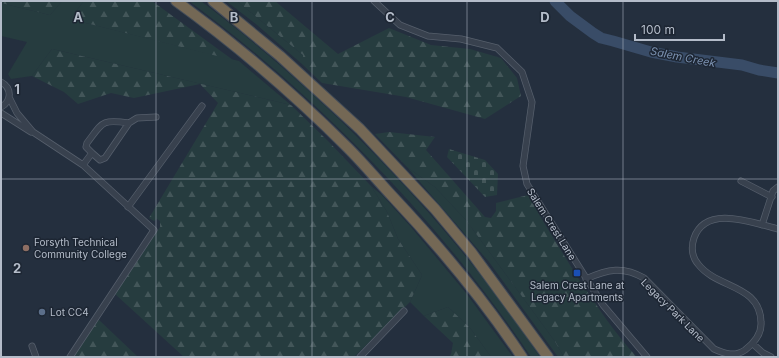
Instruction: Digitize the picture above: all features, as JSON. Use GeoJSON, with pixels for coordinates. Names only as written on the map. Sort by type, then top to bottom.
{"type":"FeatureCollection","features":[{"type":"Feature","properties":{"kind":"highway"},"geometry":{"type":"LineString","coordinates":[[176,1],[223,36],[304,106],[349,150],[434,241],[473,289],[522,357]]}},
{"type":"Feature","properties":{"kind":"highway"},"geometry":{"type":"LineString","coordinates":[[213,1],[280,56],[360,129],[435,209],[466,247],[548,357]]}},
{"type":"Feature","properties":{"kind":"street","name":"Salem Crest Lane"},"geometry":{"type":"LineString","coordinates":[[374,1],[400,25],[428,36],[461,39],[496,48],[522,72],[532,102],[523,166],[527,184],[603,305],[647,357]]}},
{"type":"Feature","properties":{"kind":"street"},"geometry":{"type":"LineString","coordinates":[[1,82],[8,88],[9,97],[17,113],[33,132]]}},
{"type":"Feature","properties":{"kind":"street"},"geometry":{"type":"LineString","coordinates":[[1,107],[8,101],[9,97]]}},
{"type":"Feature","properties":{"kind":"street"},"geometry":{"type":"LineString","coordinates":[[128,207],[202,106]]}},
{"type":"Feature","properties":{"kind":"street"},"geometry":{"type":"LineString","coordinates":[[1,113],[83,165],[154,230],[70,357]]}},
{"type":"Feature","properties":{"kind":"street"},"geometry":{"type":"LineString","coordinates":[[129,123],[108,121],[102,123],[87,143],[86,147],[100,160],[105,158],[129,123],[137,118],[156,117]]}},
{"type":"Feature","properties":{"kind":"street"},"geometry":{"type":"LineString","coordinates":[[83,165],[92,154]]}},
{"type":"Feature","properties":{"kind":"street"},"geometry":{"type":"LineString","coordinates":[[741,181],[772,196]]}},
{"type":"Feature","properties":{"kind":"street"},"geometry":{"type":"LineString","coordinates":[[762,225],[773,191],[778,187]]}},
{"type":"Feature","properties":{"kind":"street"},"geometry":{"type":"LineString","coordinates":[[771,357],[763,353],[753,344],[759,335],[762,325],[760,311],[754,300],[746,293],[719,281],[698,265],[694,257],[692,244],[696,234],[703,226],[711,220],[721,217],[733,218],[778,229]]}},
{"type":"Feature","properties":{"kind":"street","name":"Legacy Park Lane"},"geometry":{"type":"LineString","coordinates":[[586,279],[600,272],[614,270],[625,270],[634,273],[644,278],[714,349],[734,355],[741,353],[753,344]]}},
{"type":"Feature","properties":{"kind":"street"},"geometry":{"type":"LineString","coordinates":[[360,357],[404,311]]}},
{"type":"Feature","properties":{"kind":"street"},"geometry":{"type":"LineString","coordinates":[[32,346],[36,357]]}},
{"type":"Feature","properties":{"kind":"green space"},"geometry":{"type":"Polygon","coordinates":[[[1,1],[62,1],[50,15],[1,3],[1,1]]]}},
{"type":"Feature","properties":{"kind":"green space"},"geometry":{"type":"Polygon","coordinates":[[[62,1],[84,1],[70,19],[239,61],[291,105],[52,49],[32,76],[11,79],[8,74],[27,42],[1,36],[1,3],[50,15],[62,1]]]}},
{"type":"Feature","properties":{"kind":"green space"},"geometry":{"type":"Polygon","coordinates":[[[84,1],[152,1],[233,60],[70,19],[84,1]]]}},
{"type":"Feature","properties":{"kind":"green space"},"geometry":{"type":"Polygon","coordinates":[[[189,1],[201,1],[249,39],[296,79],[385,165],[467,258],[505,307],[540,357],[531,357],[496,307],[458,259],[418,211],[375,165],[330,120],[284,78],[237,38],[189,1]]]}},
{"type":"Feature","properties":{"kind":"green space"},"geometry":{"type":"Polygon","coordinates":[[[226,1],[237,1],[303,55],[303,65],[257,25],[226,1]]]}},
{"type":"Feature","properties":{"kind":"green space"},"geometry":{"type":"Polygon","coordinates":[[[237,1],[275,1],[338,54],[389,28],[431,45],[470,49],[501,58],[517,78],[521,96],[485,119],[406,97],[322,83],[303,65],[303,55],[237,1]]]}},
{"type":"Feature","properties":{"kind":"green space"},"geometry":{"type":"Polygon","coordinates":[[[52,49],[291,105],[371,186],[387,212],[398,239],[422,275],[410,302],[354,357],[184,357],[115,294],[160,227],[160,221],[157,219],[154,221],[149,218],[218,103],[200,84],[134,98],[111,93],[78,104],[64,92],[32,76],[52,49]]]}},
{"type":"Feature","properties":{"kind":"green space"},"geometry":{"type":"Polygon","coordinates":[[[389,132],[435,137],[426,150],[485,217],[491,218],[496,211],[496,203],[528,195],[580,281],[614,330],[637,357],[564,357],[554,340],[466,220],[435,187],[407,167],[375,134],[389,132]]]}},
{"type":"Feature","properties":{"kind":"green space"},"geometry":{"type":"Polygon","coordinates":[[[449,149],[485,160],[498,174],[497,195],[485,197],[447,157],[449,149]]]}},
{"type":"Feature","properties":{"kind":"green space"},"geometry":{"type":"Polygon","coordinates":[[[407,167],[435,187],[466,220],[554,340],[564,357],[558,357],[489,262],[407,167]]]}},
{"type":"Feature","properties":{"kind":"green space"},"geometry":{"type":"Polygon","coordinates":[[[371,186],[382,195],[411,227],[466,293],[513,357],[491,357],[470,328],[448,307],[424,316],[410,302],[422,275],[398,239],[387,212],[371,186]]]}},
{"type":"Feature","properties":{"kind":"green space"},"geometry":{"type":"Polygon","coordinates":[[[448,307],[470,328],[491,357],[449,357],[453,343],[424,316],[448,307]]]}},
{"type":"Feature","properties":{"kind":"green space"},"geometry":{"type":"Polygon","coordinates":[[[98,319],[138,357],[73,357],[98,319]]]}},
{"type":"Feature","properties":{"kind":"waterway","name":"Salem Creek"},"geometry":{"type":"LineString","coordinates":[[555,1],[570,16],[601,38],[651,52],[677,57],[742,65],[778,73]]}},
{"type":"Feature","properties":{"kind":"place","name":"Forsyth Technical Community College"},"geometry":{"type":"Point","coordinates":[26,248]}},
{"type":"Feature","properties":{"kind":"place","name":"Salem Crest Lane at Legacy Apartments"},"geometry":{"type":"Point","coordinates":[577,273]}},
{"type":"Feature","properties":{"kind":"place","name":"Lot CC4"},"geometry":{"type":"Point","coordinates":[42,312]}}]}
